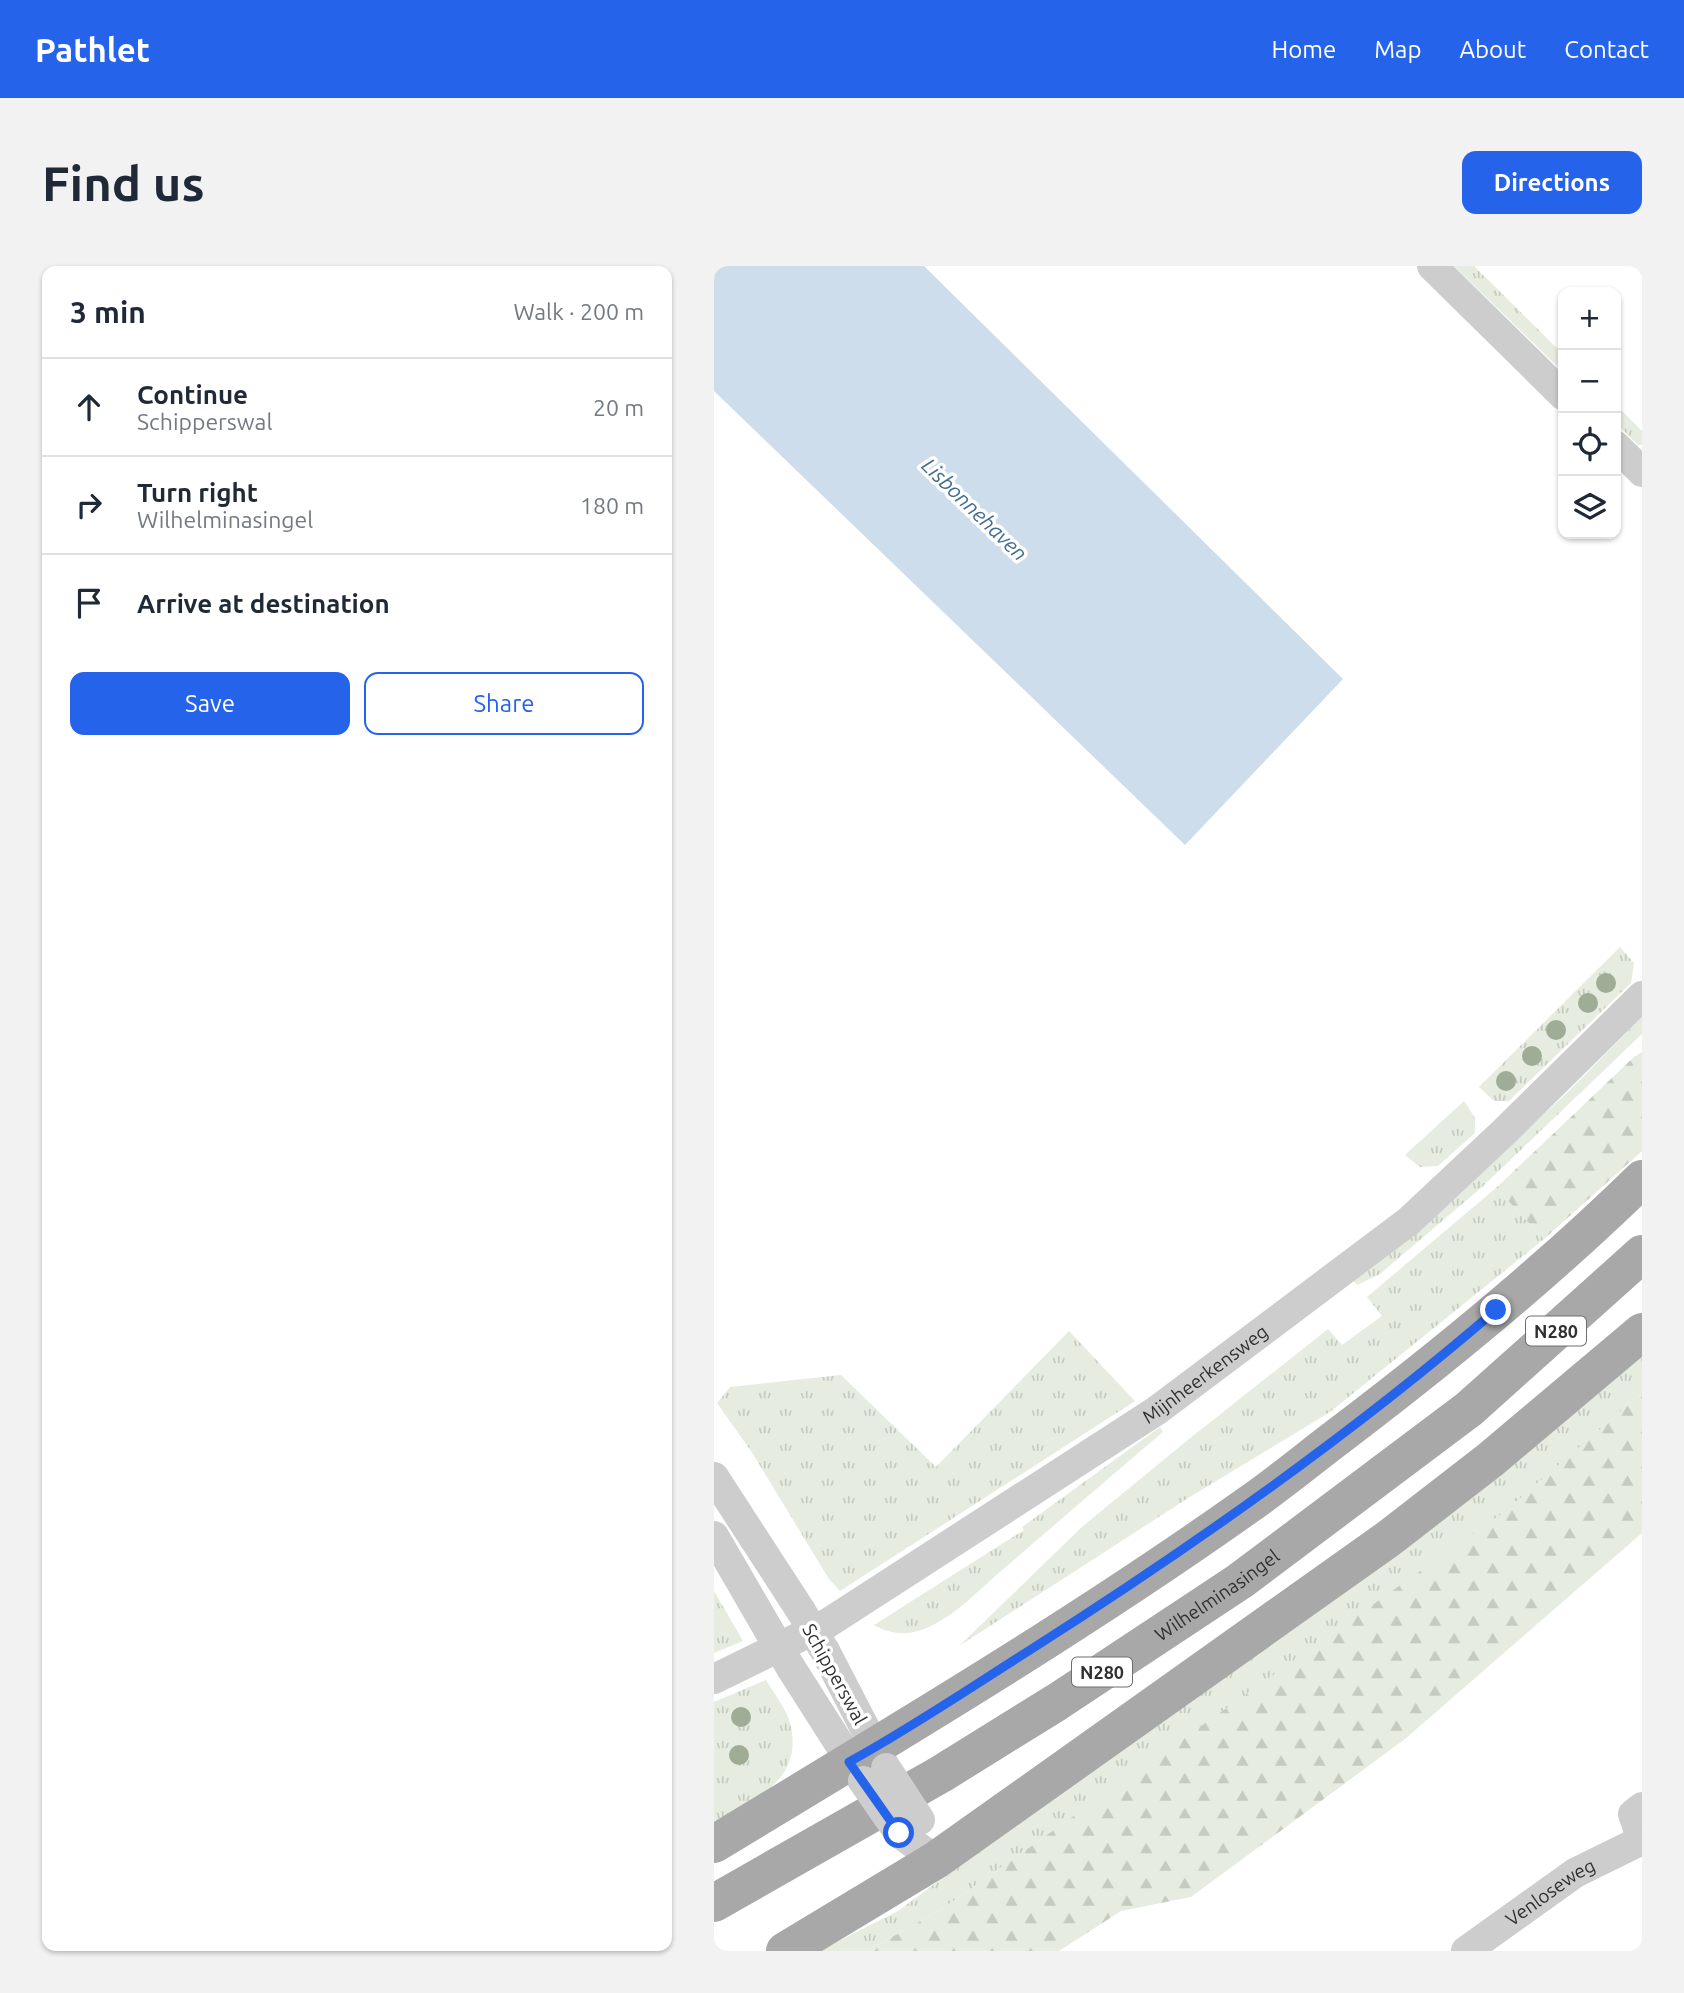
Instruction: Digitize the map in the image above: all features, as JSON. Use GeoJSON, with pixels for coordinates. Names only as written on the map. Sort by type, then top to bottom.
{"type":"FeatureCollection","features":[{"type":"Feature","properties":{"kind":"main road","name":"N280"},"geometry":{"type":"LineString","coordinates":[[714,1844],[868,1765],[1250,1504],[1436,1362],[1642,1179]]}},
{"type":"Feature","properties":{"kind":"main road","name":"Wilhelminasingel"},"geometry":{"type":"LineString","coordinates":[[714,1903],[941,1774],[1057,1702],[1240,1581],[1469,1409],[1642,1254]]}},
{"type":"Feature","properties":{"kind":"main road","name":"N280"},"geometry":{"type":"LineString","coordinates":[[785,1951],[936,1860],[1388,1539],[1490,1460],[1642,1332]]}},
{"type":"Feature","properties":{"kind":"street"},"geometry":{"type":"LineString","coordinates":[[1432,266],[1558,390]]}},
{"type":"Feature","properties":{"kind":"street"},"geometry":{"type":"LineString","coordinates":[[1621,451],[1642,472]]}},
{"type":"Feature","properties":{"kind":"street","name":"Mijnheerkensweg"},"geometry":{"type":"LineString","coordinates":[[714,1679],[828,1623],[897,1581],[1156,1411],[1409,1221],[1514,1123],[1642,996]]}},
{"type":"Feature","properties":{"kind":"street","name":"Schipperswal"},"geometry":{"type":"LineString","coordinates":[[714,1477],[825,1651],[868,1765]]}},
{"type":"Feature","properties":{"kind":"street","name":"Schipperswal"},"geometry":{"type":"LineString","coordinates":[[714,1536],[791,1668],[868,1765],[909,1826],[936,1860]]}},
{"type":"Feature","properties":{"kind":"street","name":"Venloseweg"},"geometry":{"type":"LineString","coordinates":[[1466,1951],[1575,1873],[1642,1840],[1633,1814],[1642,1807]]}},
{"type":"Feature","properties":{"kind":"green space"},"geometry":{"type":"Polygon","coordinates":[[[1454,266],[1474,266],[1558,349],[1558,367],[1454,266]]]}},
{"type":"Feature","properties":{"kind":"green space"},"geometry":{"type":"Polygon","coordinates":[[[1621,410],[1642,431],[1642,445],[1638,445],[1621,428],[1621,410]]]}},
{"type":"Feature","properties":{"kind":"green space"},"geometry":{"type":"Polygon","coordinates":[[[1620,947],[1634,963],[1631,983],[1509,1101],[1494,1101],[1479,1087],[1620,947]]]}},
{"type":"Feature","properties":{"kind":"green space"},"geometry":{"type":"Polygon","coordinates":[[[1642,1017],[1642,1034],[1482,1187],[1380,1274],[1357,1285],[1353,1280],[1480,1172],[1570,1090],[1642,1017]]]}},
{"type":"Feature","properties":{"kind":"green space"},"geometry":{"type":"Polygon","coordinates":[[[1642,1052],[1642,1151],[1544,1239],[1496,1188],[1642,1052]]]}},
{"type":"Feature","properties":{"kind":"green space"},"geometry":{"type":"Polygon","coordinates":[[[1464,1101],[1475,1118],[1475,1133],[1438,1166],[1420,1167],[1405,1155],[1464,1101]]]}},
{"type":"Feature","properties":{"kind":"green space"},"geometry":{"type":"Polygon","coordinates":[[[1496,1188],[1544,1239],[1330,1412],[1185,1500],[959,1646],[1083,1526],[1328,1329],[1342,1345],[1382,1316],[1367,1297],[1496,1188]]]}},
{"type":"Feature","properties":{"kind":"green space"},"geometry":{"type":"Polygon","coordinates":[[[1069,1331],[1135,1401],[840,1591],[829,1579],[753,1454],[717,1403],[730,1387],[841,1375],[936,1467],[1069,1331]]]}},
{"type":"Feature","properties":{"kind":"green space"},"geometry":{"type":"Polygon","coordinates":[[[1642,1348],[1642,1393],[1505,1512],[942,1909],[867,1951],[819,1951],[898,1911],[1531,1443],[1642,1348]]]}},
{"type":"Feature","properties":{"kind":"green space"},"geometry":{"type":"Polygon","coordinates":[[[1642,1393],[1642,1533],[1405,1739],[1191,1897],[1121,1911],[1059,1951],[867,1951],[942,1909],[1504,1512],[1642,1393]]]}},
{"type":"Feature","properties":{"kind":"green space"},"geometry":{"type":"Polygon","coordinates":[[[1160,1427],[1163,1432],[945,1618],[911,1633],[892,1632],[874,1625],[1024,1530],[1022,1527],[1160,1427]]]}},
{"type":"Feature","properties":{"kind":"green space"},"geometry":{"type":"Polygon","coordinates":[[[714,1591],[743,1641],[714,1653],[714,1591]]]}},
{"type":"Feature","properties":{"kind":"green space"},"geometry":{"type":"Polygon","coordinates":[[[766,1680],[783,1706],[790,1723],[793,1743],[790,1759],[773,1786],[745,1806],[714,1821],[714,1702],[766,1680]]]}},
{"type":"Feature","properties":{"kind":"water","name":"Lisbonnehaven"},"geometry":{"type":"Polygon","coordinates":[[[714,266],[924,266],[1343,679],[1185,845],[714,391],[714,266]]]}},
{"type":"Feature","properties":{"kind":"route"},"geometry":{"type":"LineString","coordinates":[[899,1833],[849,1762],[1123,1590],[1250,1504],[1436,1362],[1496,1310]]}}]}
